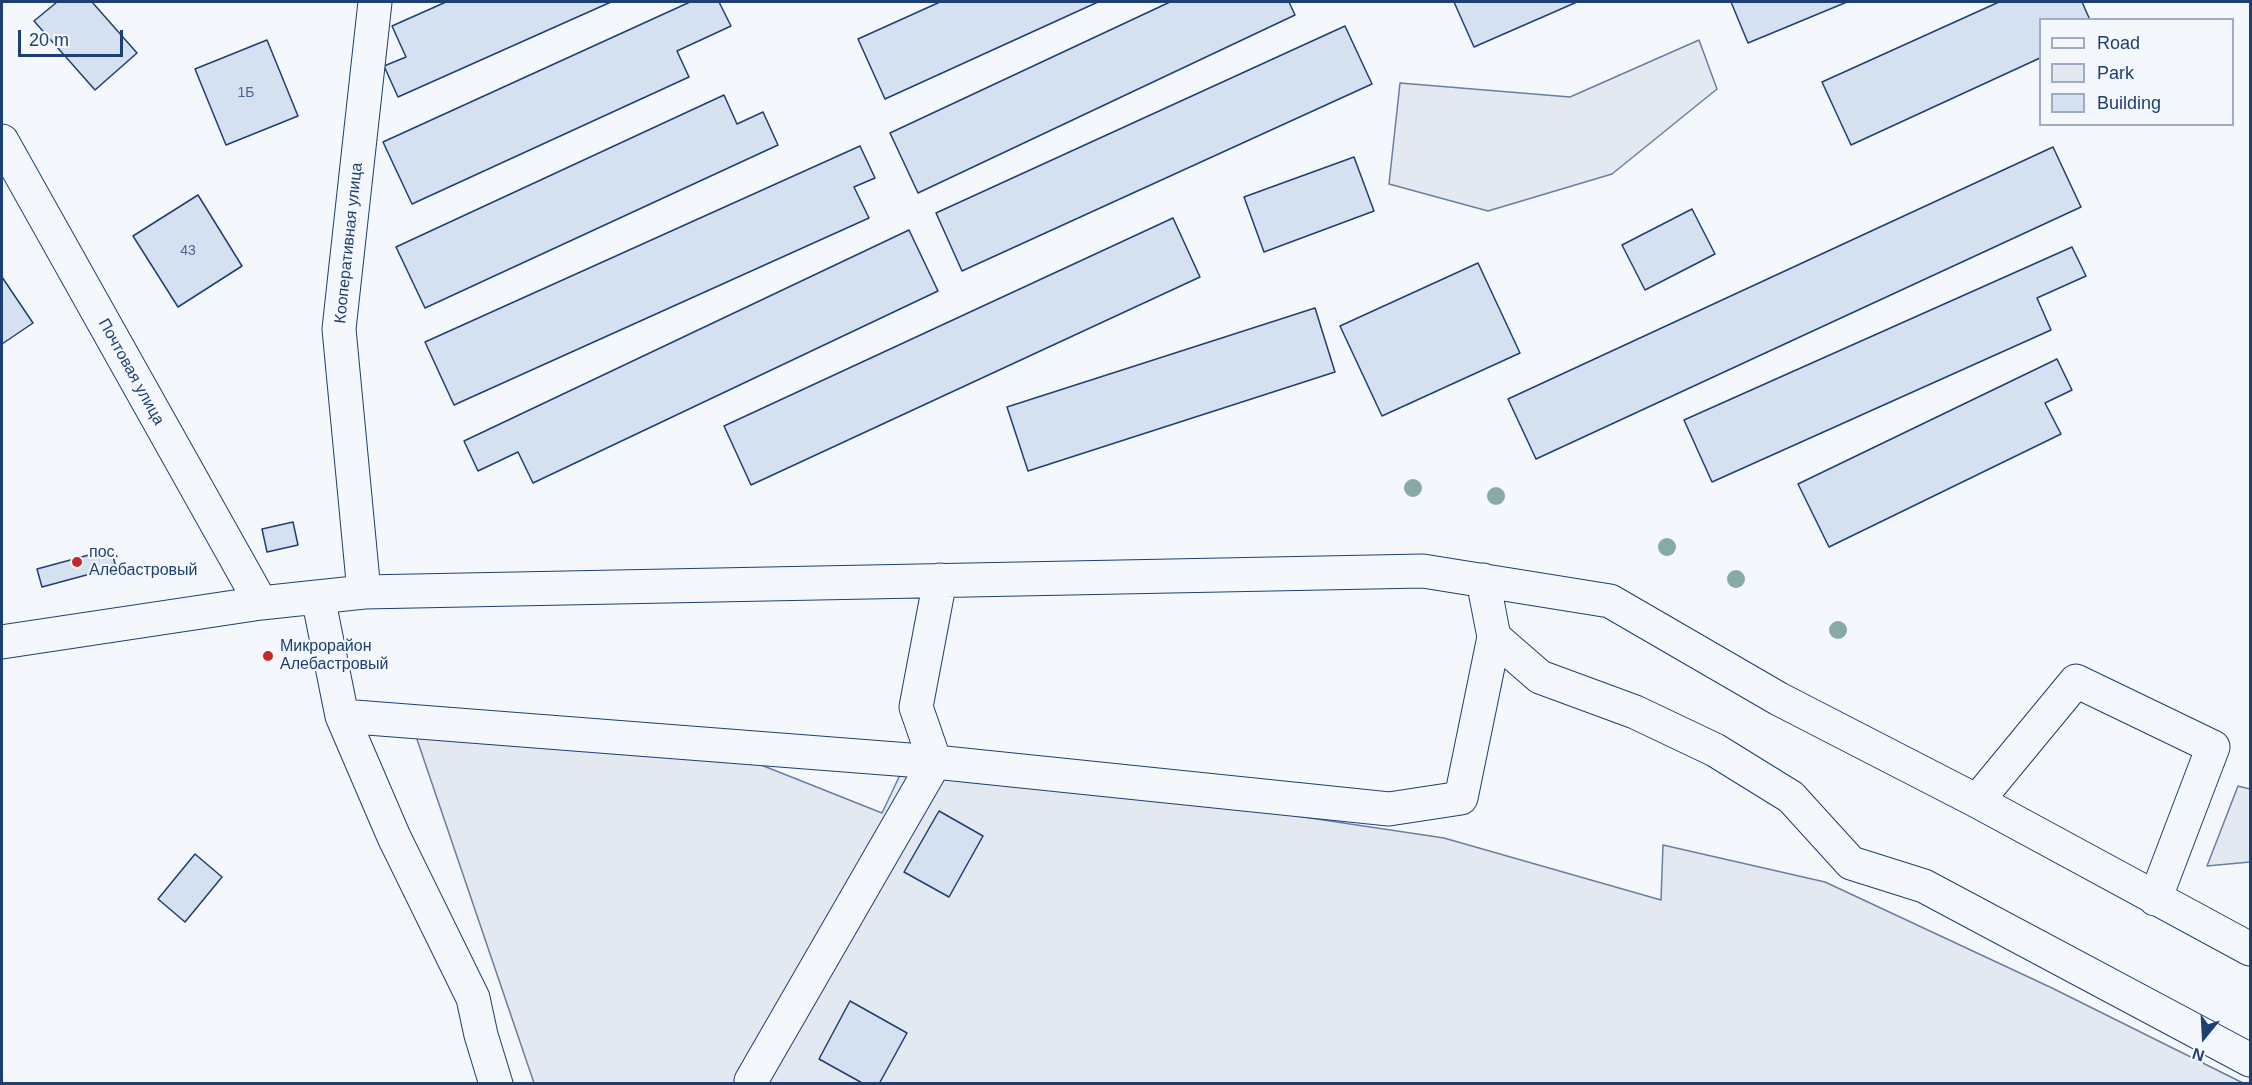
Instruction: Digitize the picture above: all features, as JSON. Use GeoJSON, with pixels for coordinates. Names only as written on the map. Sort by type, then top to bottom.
{"type":"FeatureCollection","features":[{"type":"Feature","properties":{"kind":"street","name":"Кооперативная улица"},"geometry":{"type":"LineString","coordinates":[[364,592],[339,329],[375,2]]}},
{"type":"Feature","properties":{"kind":"street","name":"Почтовая улица"},"geometry":{"type":"LineString","coordinates":[[2,141],[261,603]]}},
{"type":"Feature","properties":{"kind":"street"},"geometry":{"type":"LineString","coordinates":[[2,642],[261,603],[364,592],[1422,571],[1610,601],[1779,699],[1977,801],[2250,949]]}},
{"type":"Feature","properties":{"kind":"street"},"geometry":{"type":"LineString","coordinates":[[751,1081],[935,762],[916,707],[939,580]]}},
{"type":"Feature","properties":{"kind":"street"},"geometry":{"type":"LineString","coordinates":[[342,716],[935,762],[1389,809],[1461,798],[1494,637],[1483,580]]}},
{"type":"Feature","properties":{"kind":"street"},"geometry":{"type":"LineString","coordinates":[[318,597],[342,716],[394,837],[473,998],[481,1035],[496,1083]]}},
{"type":"Feature","properties":{"kind":"street"},"geometry":{"type":"LineString","coordinates":[[1494,637],[1540,677],[1635,712],[1715,750],[1791,797],[1851,863],[1924,886],[2250,1060]]}},
{"type":"Feature","properties":{"kind":"street"},"geometry":{"type":"LineString","coordinates":[[1977,801],[2076,681],[2213,747],[2155,899]]}},
{"type":"Feature","properties":{"kind":"green space"},"geometry":{"type":"Polygon","coordinates":[[[1699,40],[1717,89],[1612,174],[1488,211],[1389,184],[1400,83],[1570,97],[1699,40]]]}},
{"type":"Feature","properties":{"kind":"green space"},"geometry":{"type":"Polygon","coordinates":[[[407,710],[658,724],[882,813],[908,758],[1444,838],[1661,900],[1663,845],[1825,882],[2052,988],[2243,1083],[534,1083],[407,710]]]}},
{"type":"Feature","properties":{"kind":"green space"},"geometry":{"type":"Polygon","coordinates":[[[2238,786],[2250,789],[2250,862],[2207,866],[2238,786]]]}},
{"type":"Feature","properties":{"kind":"building"},"geometry":{"type":"Polygon","coordinates":[[[57,2],[92,2],[137,53],[95,90],[34,21],[57,2]]]}},
{"type":"Feature","properties":{"kind":"building"},"geometry":{"type":"Polygon","coordinates":[[[446,2],[611,2],[398,97],[384,66],[406,57],[392,26],[446,2]]]}},
{"type":"Feature","properties":{"kind":"building"},"geometry":{"type":"Polygon","coordinates":[[[690,2],[719,2],[731,26],[677,51],[689,77],[412,204],[383,142],[690,2]]]}},
{"type":"Feature","properties":{"kind":"building"},"geometry":{"type":"Polygon","coordinates":[[[940,2],[1098,2],[885,99],[858,39],[940,2]]]}},
{"type":"Feature","properties":{"kind":"building"},"geometry":{"type":"Polygon","coordinates":[[[1170,2],[1289,2],[1295,15],[918,193],[890,133],[1170,2]]]}},
{"type":"Feature","properties":{"kind":"building"},"geometry":{"type":"Polygon","coordinates":[[[1454,2],[1577,2],[1474,47],[1454,2]]]}},
{"type":"Feature","properties":{"kind":"building"},"geometry":{"type":"Polygon","coordinates":[[[1731,2],[1847,2],[1748,43],[1731,2]]]}},
{"type":"Feature","properties":{"kind":"building"},"geometry":{"type":"Polygon","coordinates":[[[1999,2],[2082,2],[2089,18],[2039,18],[2039,58],[1851,145],[1822,82],[1999,2]]]}},
{"type":"Feature","properties":{"kind":"building"},"geometry":{"type":"Polygon","coordinates":[[[1345,26],[1372,84],[962,271],[936,213],[1345,26]]]}},
{"type":"Feature","properties":{"kind":"building"},"geometry":{"type":"Polygon","coordinates":[[[267,40],[298,116],[226,145],[195,69],[267,40]]]}},
{"type":"Feature","properties":{"kind":"building"},"geometry":{"type":"Polygon","coordinates":[[[724,95],[737,124],[763,112],[778,145],[425,308],[396,247],[724,95]]]}},
{"type":"Feature","properties":{"kind":"building"},"geometry":{"type":"Polygon","coordinates":[[[860,146],[875,178],[854,187],[869,218],[454,405],[425,342],[860,146]]]}},
{"type":"Feature","properties":{"kind":"building"},"geometry":{"type":"Polygon","coordinates":[[[2053,147],[2081,207],[1536,459],[1508,399],[2053,147]]]}},
{"type":"Feature","properties":{"kind":"building"},"geometry":{"type":"Polygon","coordinates":[[[1354,157],[1374,211],[1264,252],[1244,197],[1354,157]]]}},
{"type":"Feature","properties":{"kind":"building"},"geometry":{"type":"Polygon","coordinates":[[[198,195],[242,266],[178,307],[133,236],[198,195]]]}},
{"type":"Feature","properties":{"kind":"building"},"geometry":{"type":"Polygon","coordinates":[[[1692,209],[1715,254],[1645,290],[1622,245],[1692,209]]]}},
{"type":"Feature","properties":{"kind":"building"},"geometry":{"type":"Polygon","coordinates":[[[1173,218],[1200,277],[751,485],[724,426],[1173,218]]]}},
{"type":"Feature","properties":{"kind":"building"},"geometry":{"type":"Polygon","coordinates":[[[909,230],[938,291],[533,483],[518,452],[478,471],[464,441],[909,230]]]}},
{"type":"Feature","properties":{"kind":"building"},"geometry":{"type":"Polygon","coordinates":[[[2072,247],[2086,276],[2037,298],[2051,330],[1712,482],[1684,420],[2072,247]]]}},
{"type":"Feature","properties":{"kind":"building"},"geometry":{"type":"Polygon","coordinates":[[[1478,263],[1520,353],[1382,416],[1340,326],[1478,263]]]}},
{"type":"Feature","properties":{"kind":"building"},"geometry":{"type":"Polygon","coordinates":[[[2,277],[33,323],[2,344],[2,277]]]}},
{"type":"Feature","properties":{"kind":"building"},"geometry":{"type":"Polygon","coordinates":[[[1315,308],[1335,372],[1028,471],[1007,407],[1315,308]]]}},
{"type":"Feature","properties":{"kind":"building"},"geometry":{"type":"Polygon","coordinates":[[[2057,359],[2072,390],[2045,403],[2061,434],[1829,547],[1798,484],[2057,359]]]}},
{"type":"Feature","properties":{"kind":"building"},"geometry":{"type":"Polygon","coordinates":[[[293,522],[298,545],[267,552],[262,529],[293,522]]]}},
{"type":"Feature","properties":{"kind":"building"},"geometry":{"type":"Polygon","coordinates":[[[111,549],[116,567],[42,587],[37,569],[111,549]]]}},
{"type":"Feature","properties":{"kind":"building"},"geometry":{"type":"Polygon","coordinates":[[[939,811],[983,836],[949,897],[904,872],[939,811]]]}},
{"type":"Feature","properties":{"kind":"building"},"geometry":{"type":"Polygon","coordinates":[[[195,854],[222,877],[185,922],[158,899],[195,854]]]}},
{"type":"Feature","properties":{"kind":"building"},"geometry":{"type":"Polygon","coordinates":[[[850,1001],[907,1033],[879,1084],[864,1084],[819,1059],[850,1001]]]}},
{"type":"Feature","properties":{"kind":"place","name":"пос. Алебастровый"},"geometry":{"type":"Point","coordinates":[77,562]}},
{"type":"Feature","properties":{"kind":"place","name":"Микрорайон Алебастровый"},"geometry":{"type":"Point","coordinates":[268,656]}}]}
